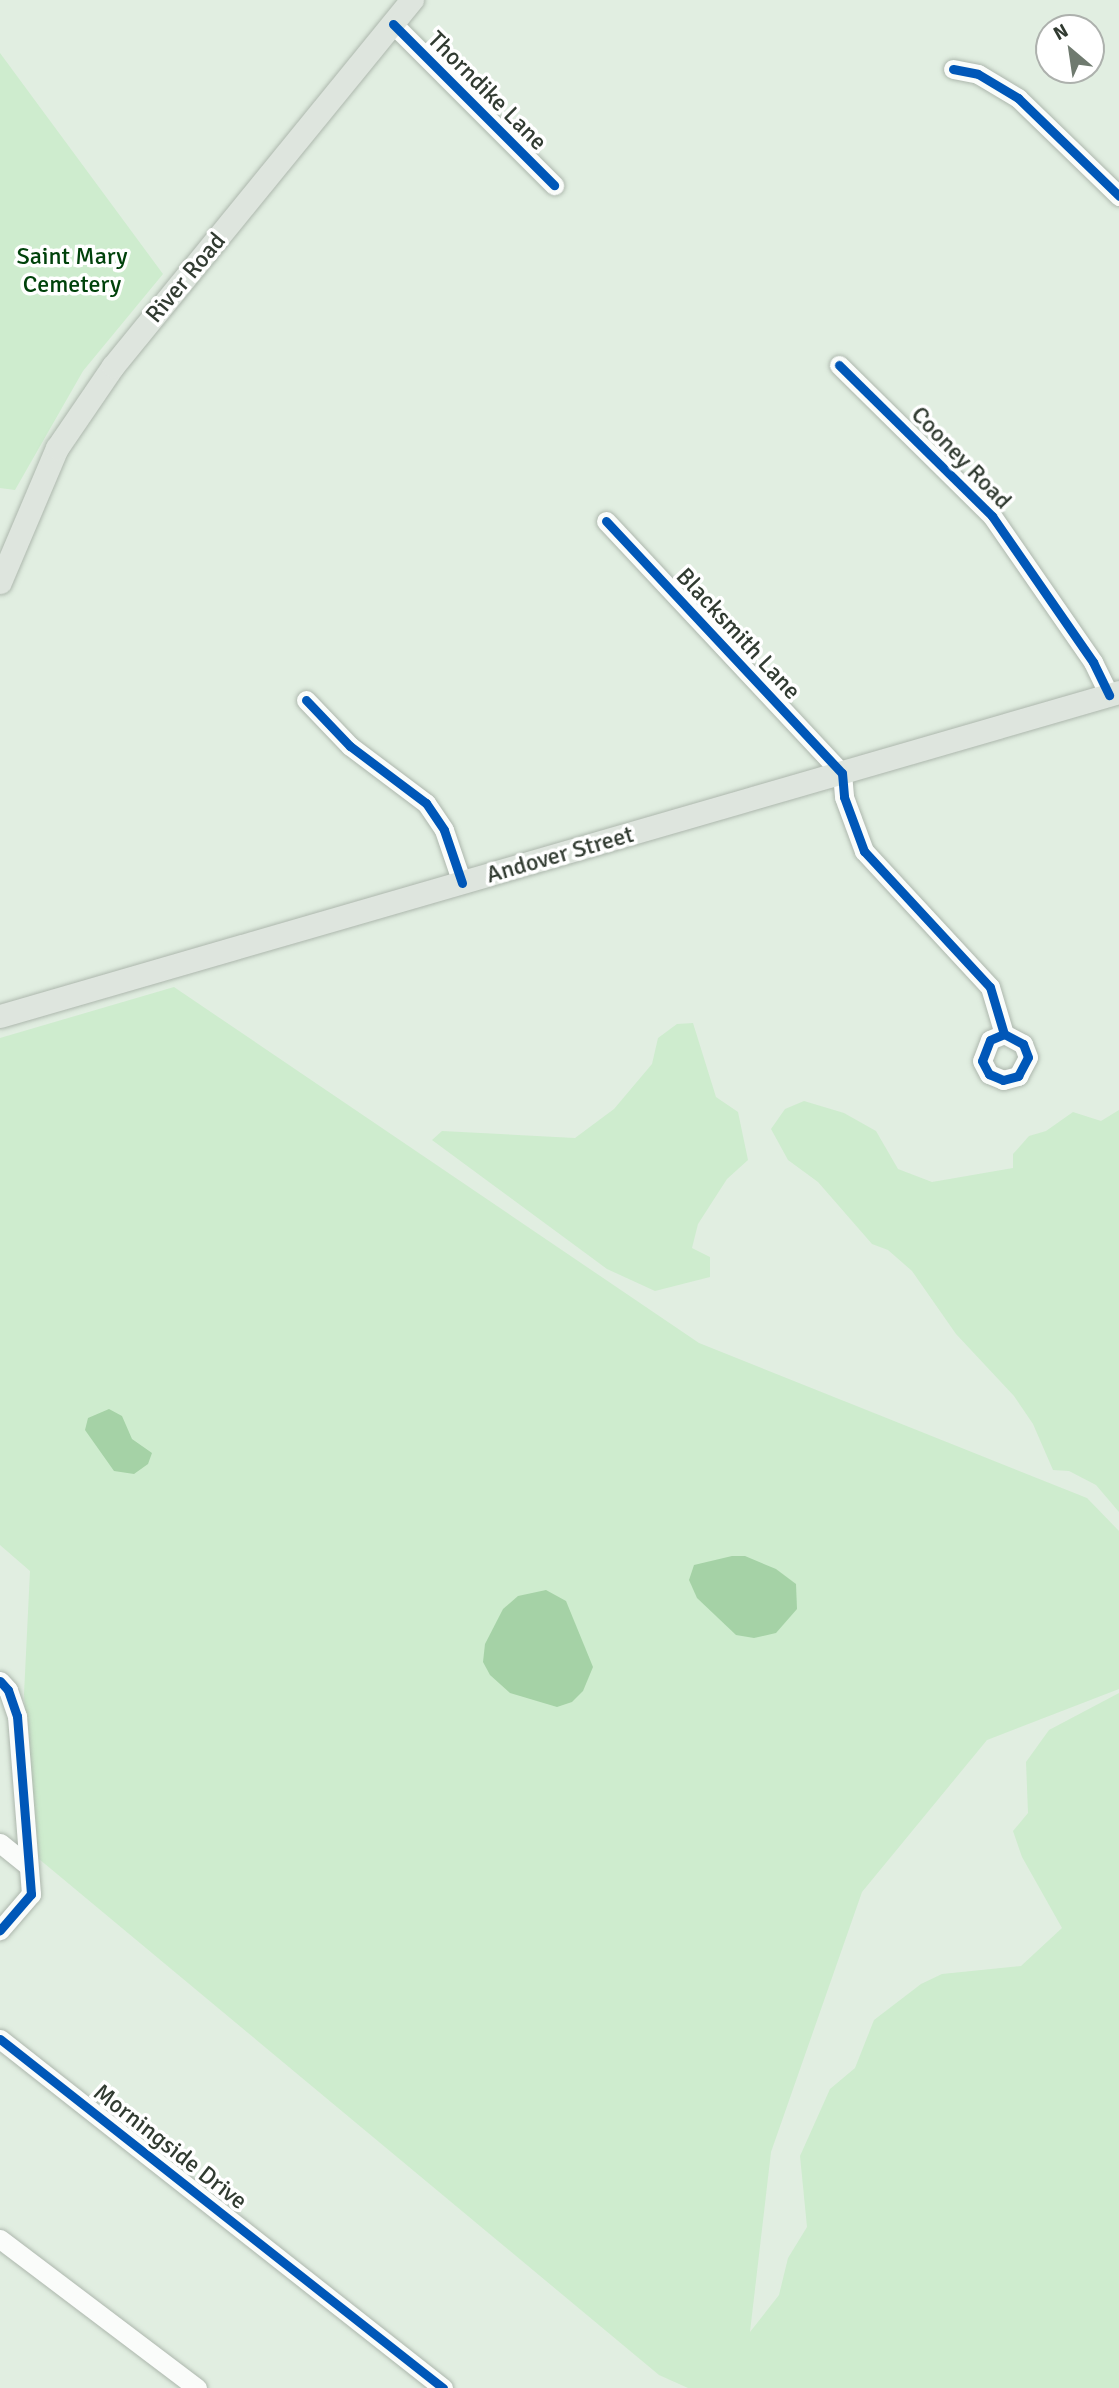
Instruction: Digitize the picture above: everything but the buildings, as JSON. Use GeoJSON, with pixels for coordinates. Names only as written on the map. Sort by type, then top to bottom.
{"type":"FeatureCollection","features":[{"type":"Feature","properties":{"kind":"main road","name":"River Road"},"geometry":{"type":"LineString","coordinates":[[0,582],[57,448],[113,366],[412,0]]}},
{"type":"Feature","properties":{"kind":"main road","name":"Andover Street"},"geometry":{"type":"LineString","coordinates":[[0,1016],[1114,694]]}},
{"type":"Feature","properties":{"kind":"street","name":"Thorndike Lane"},"geometry":{"type":"LineString","coordinates":[[393,24],[554,185]]}},
{"type":"Feature","properties":{"kind":"street"},"geometry":{"type":"LineString","coordinates":[[953,69],[998,83],[1018,98],[1119,196]]}},
{"type":"Feature","properties":{"kind":"street","name":"Cooney Road"},"geometry":{"type":"LineString","coordinates":[[839,365],[992,516],[1114,694]]}},
{"type":"Feature","properties":{"kind":"street","name":"Blacksmith Lane"},"geometry":{"type":"LineString","coordinates":[[606,521],[842,773]]}},
{"type":"Feature","properties":{"kind":"street"},"geometry":{"type":"LineString","coordinates":[[306,700],[350,746],[431,809],[444,830],[462,883]]}},
{"type":"Feature","properties":{"kind":"street"},"geometry":{"type":"LineString","coordinates":[[842,773],[844,797],[864,850],[979,972],[996,999],[1004,1034]]}},
{"type":"Feature","properties":{"kind":"street"},"geometry":{"type":"LineString","coordinates":[[0,1930],[32,1894],[17,1716],[4,1685]]}},
{"type":"Feature","properties":{"kind":"street"},"geometry":{"type":"LineString","coordinates":[[0,1843],[28,1866]]}},
{"type":"Feature","properties":{"kind":"street","name":"Morningside Drive"},"geometry":{"type":"LineString","coordinates":[[0,2039],[443,2388]]}},
{"type":"Feature","properties":{"kind":"street"},"geometry":{"type":"LineString","coordinates":[[0,2239],[197,2388]]}},
{"type":"Feature","properties":{"kind":"green space","name":"Saint Mary Cemetery"},"geometry":{"type":"Polygon","coordinates":[[[0,53],[163,274],[83,371],[15,490],[0,488],[0,53]]]}},
{"type":"Feature","properties":{"kind":"green space"},"geometry":{"type":"Polygon","coordinates":[[[174,987],[699,1343],[1087,1498],[1119,1531],[1119,1689],[987,1740],[862,1892],[771,2152],[750,2332],[779,2295],[788,2258],[807,2227],[800,2156],[830,2089],[855,2068],[874,2020],[921,1984],[942,1974],[1021,1966],[1062,1928],[1022,1857],[1013,1831],[1028,1813],[1026,1762],[1049,1730],[1119,1693],[1119,2388],[688,2388],[659,2375],[33,1854],[24,1694],[30,1571],[0,1545],[0,1038],[174,987]]]}},
{"type":"Feature","properties":{"kind":"green space"},"geometry":{"type":"Polygon","coordinates":[[[693,1023],[716,1097],[738,1112],[748,1160],[727,1179],[698,1224],[692,1248],[710,1257],[710,1277],[655,1291],[607,1269],[432,1140],[442,1131],[575,1138],[614,1109],[652,1064],[658,1038],[677,1024],[693,1023]]]}},
{"type":"Feature","properties":{"kind":"green space"},"geometry":{"type":"Polygon","coordinates":[[[804,1101],[844,1113],[876,1131],[898,1169],[932,1182],[1013,1168],[1013,1154],[1029,1136],[1046,1131],[1073,1112],[1101,1121],[1119,1110],[1119,1512],[1096,1485],[1069,1471],[1053,1470],[1033,1424],[1014,1396],[956,1334],[912,1271],[888,1250],[872,1244],[818,1182],[788,1160],[771,1129],[785,1109],[804,1101]]]}},
{"type":"Feature","properties":{"kind":"shaded area"},"geometry":{"type":"Polygon","coordinates":[[[109,1409],[122,1416],[132,1439],[152,1453],[148,1464],[134,1474],[114,1471],[85,1430],[88,1418],[109,1409]]]}},
{"type":"Feature","properties":{"kind":"shaded area"},"geometry":{"type":"Polygon","coordinates":[[[732,1556],[745,1556],[776,1569],[796,1584],[797,1609],[776,1633],[754,1638],[736,1635],[697,1598],[689,1580],[694,1565],[732,1556]]]}},
{"type":"Feature","properties":{"kind":"shaded area"},"geometry":{"type":"Polygon","coordinates":[[[546,1590],[566,1601],[593,1667],[583,1691],[572,1702],[557,1707],[510,1693],[490,1675],[483,1662],[485,1644],[503,1609],[518,1596],[546,1590]]]}},
{"type":"Feature","properties":{"kind":"cycle path"},"geometry":{"type":"LineString","coordinates":[[393,24],[554,185]]}},
{"type":"Feature","properties":{"kind":"cycle path"},"geometry":{"type":"LineString","coordinates":[[953,69],[978,74],[1018,98],[1119,196]]}},
{"type":"Feature","properties":{"kind":"cycle path"},"geometry":{"type":"LineString","coordinates":[[839,365],[992,516],[1093,662],[1109,695]]}},
{"type":"Feature","properties":{"kind":"cycle path"},"geometry":{"type":"LineString","coordinates":[[606,521],[842,773],[844,797],[864,851],[990,987],[1004,1034],[990,1040],[982,1061],[989,1074],[1003,1080],[1018,1076],[1028,1057],[1023,1044],[1004,1034]]}},
{"type":"Feature","properties":{"kind":"cycle path"},"geometry":{"type":"LineString","coordinates":[[306,700],[350,746],[426,803],[444,830],[462,883]]}},
{"type":"Feature","properties":{"kind":"cycle path"},"geometry":{"type":"LineString","coordinates":[[0,1681],[8,1690],[17,1716],[31,1894],[0,1930]]}},
{"type":"Feature","properties":{"kind":"cycle path"},"geometry":{"type":"LineString","coordinates":[[0,2039],[443,2388]]}}]}
